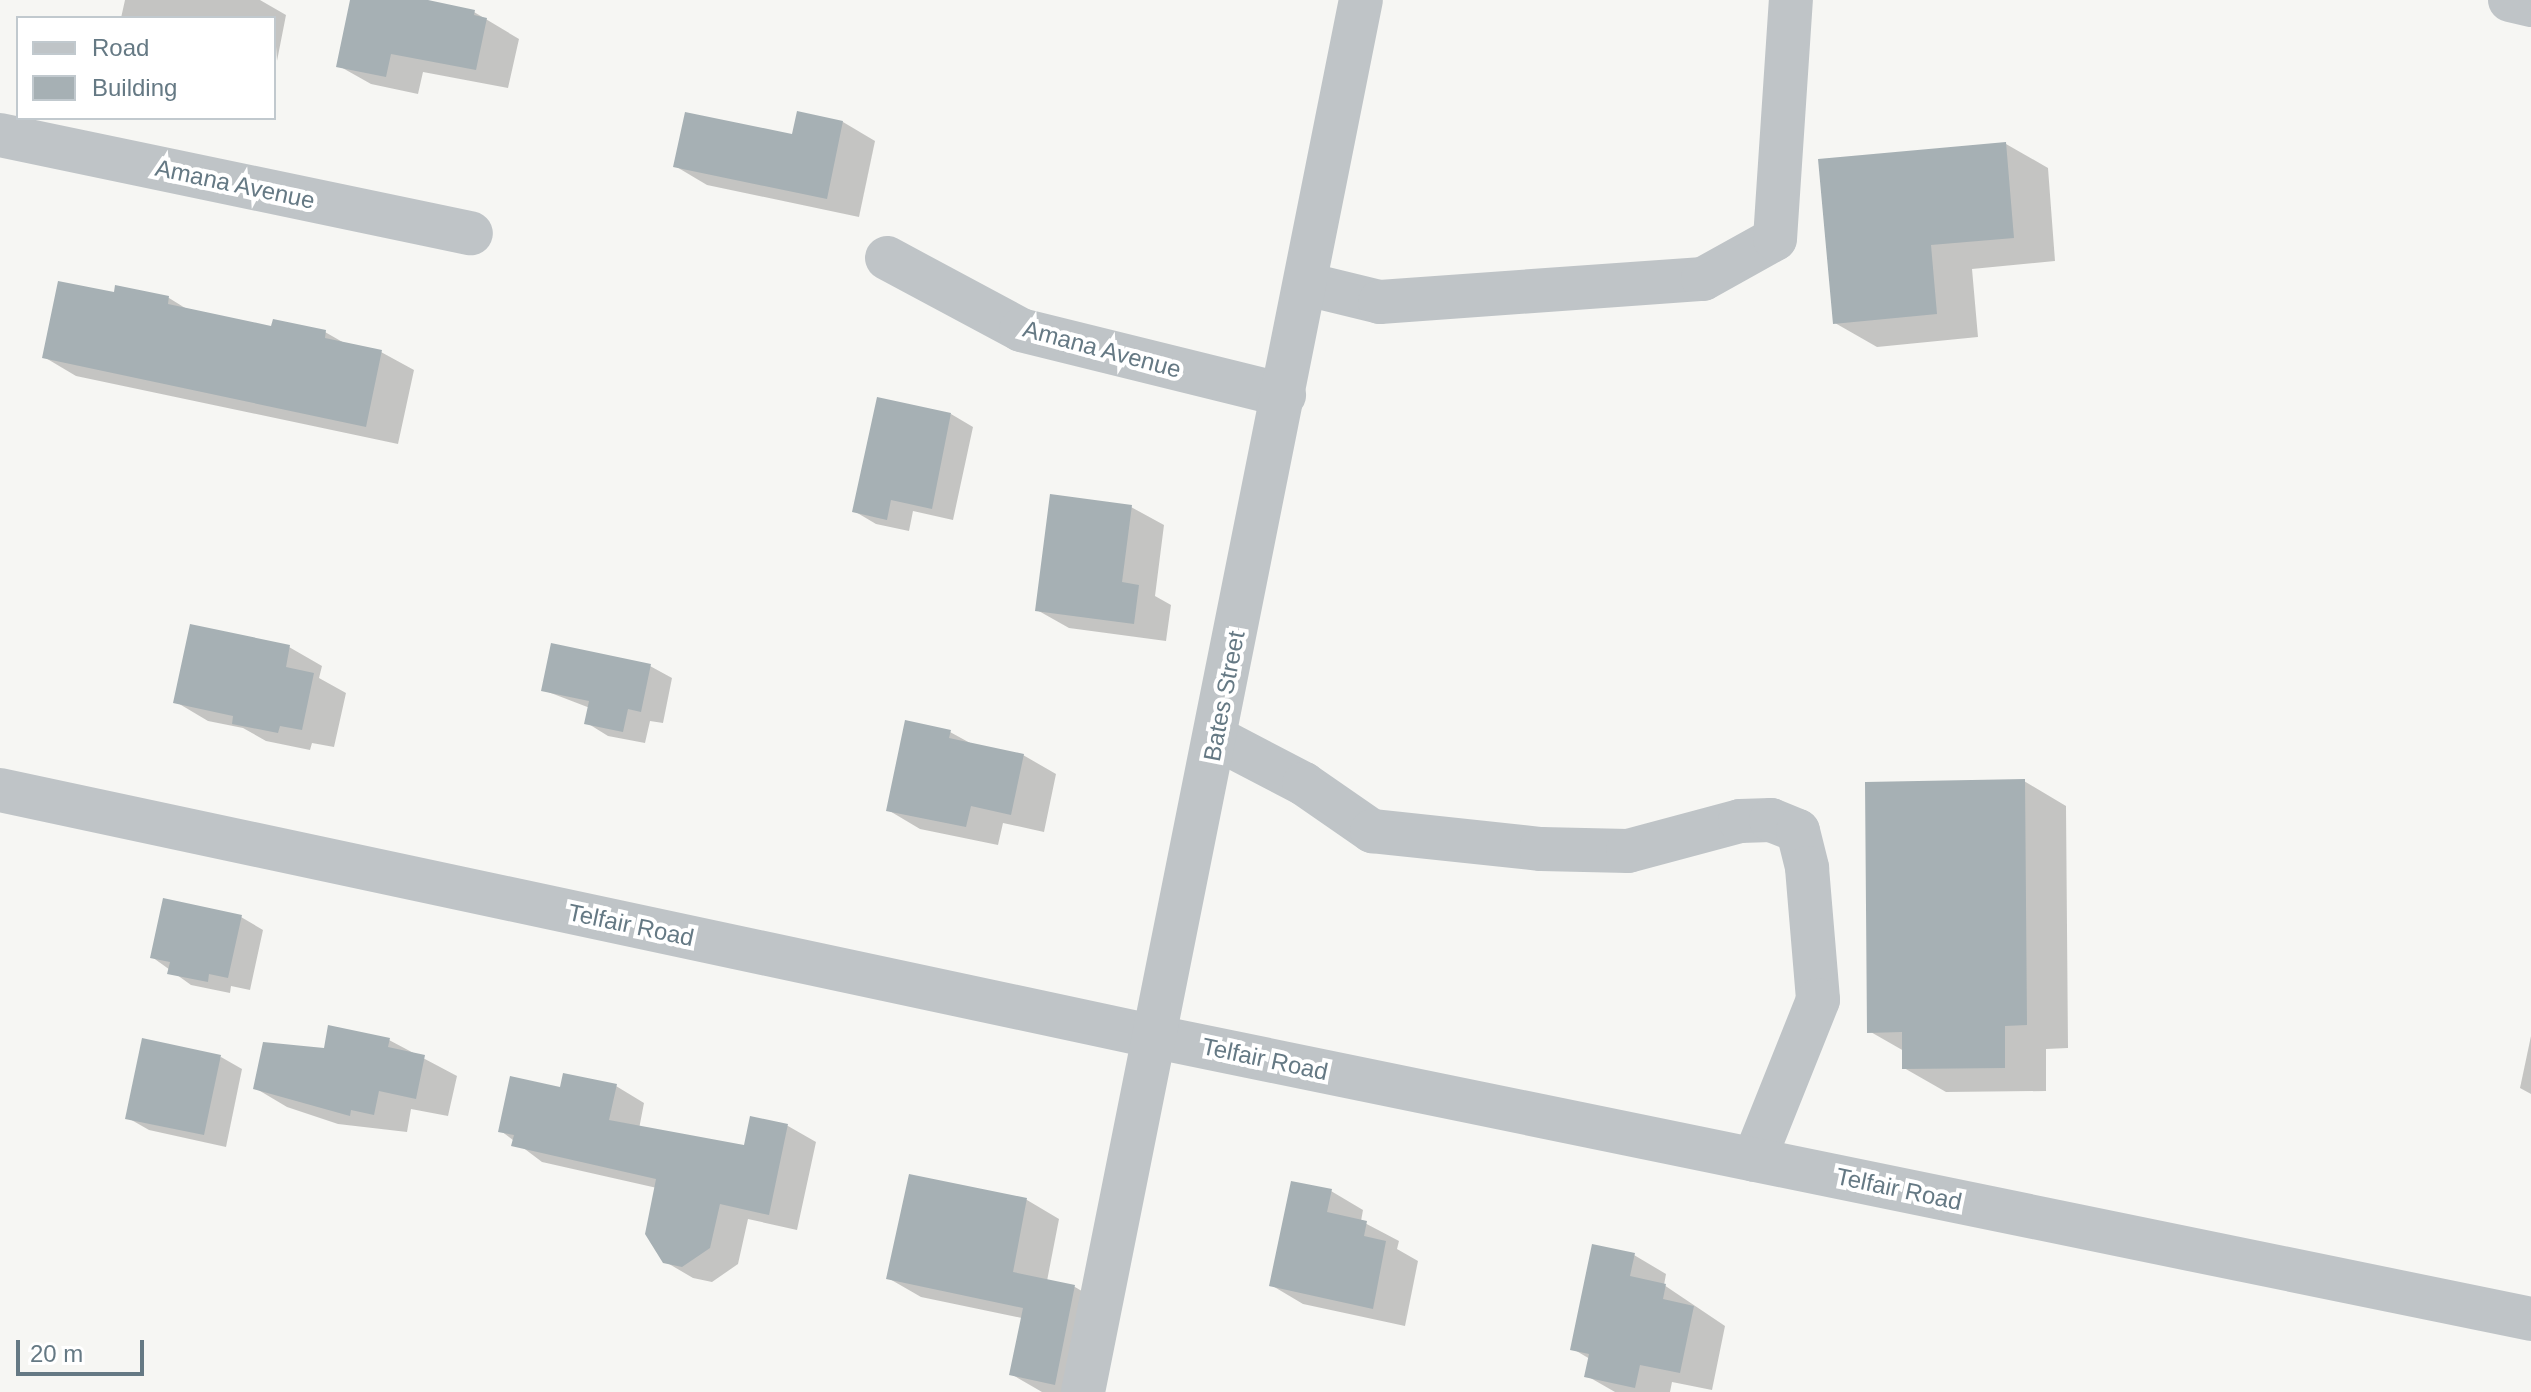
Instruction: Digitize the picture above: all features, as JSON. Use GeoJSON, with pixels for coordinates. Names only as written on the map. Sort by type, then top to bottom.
{"type":"FeatureCollection","features":[{"type":"Feature","properties":{"kind":"street","name":"Bates Street"},"geometry":{"type":"LineString","coordinates":[[1083,1392],[1361,0]]}},
{"type":"Feature","properties":{"kind":"street"},"geometry":{"type":"LineString","coordinates":[[1306,284],[1380,302],[1703,279],[1775,239],[1791,0]]}},
{"type":"Feature","properties":{"kind":"street"},"geometry":{"type":"LineString","coordinates":[[2510,0],[2531,5]]}},
{"type":"Feature","properties":{"kind":"street","name":"Amana Avenue"},"geometry":{"type":"LineString","coordinates":[[0,135],[471,233]]}},
{"type":"Feature","properties":{"kind":"street","name":"Amana Avenue"},"geometry":{"type":"LineString","coordinates":[[887,258],[1021,330],[1284,395]]}},
{"type":"Feature","properties":{"kind":"street"},"geometry":{"type":"LineString","coordinates":[[1216,738],[1304,784],[1372,831],[1541,849],[1628,851],[1740,821],[1771,820],[1798,831],[1807,868],[1818,1000],[1754,1160]]}},
{"type":"Feature","properties":{"kind":"street","name":"Telfair Road"},"geometry":{"type":"LineString","coordinates":[[0,790],[1156,1037],[2531,1319]]}},
{"type":"Feature","properties":{"kind":"building"},"geometry":{"type":"Polygon","coordinates":[[[350,0],[428,0],[475,10],[474,15],[487,18],[476,70],[391,54],[386,77],[336,67],[350,0]]]}},
{"type":"Feature","properties":{"kind":"building"},"geometry":{"type":"Polygon","coordinates":[[[797,111],[843,121],[827,199],[673,167],[685,112],[792,134],[797,111]]]}},
{"type":"Feature","properties":{"kind":"building"},"geometry":{"type":"Polygon","coordinates":[[[2006,142],[2014,238],[1931,245],[1937,314],[1833,324],[1818,159],[2006,142]]]}},
{"type":"Feature","properties":{"kind":"building"},"geometry":{"type":"Polygon","coordinates":[[[58,281],[114,292],[115,285],[169,296],[168,304],[271,326],[273,319],[326,330],[325,338],[382,350],[366,427],[42,358],[58,281]]]}},
{"type":"Feature","properties":{"kind":"building"},"geometry":{"type":"Polygon","coordinates":[[[877,397],[951,413],[932,509],[891,500],[887,520],[852,512],[877,397]]]}},
{"type":"Feature","properties":{"kind":"building"},"geometry":{"type":"Polygon","coordinates":[[[1050,494],[1132,505],[1122,582],[1139,585],[1134,624],[1035,611],[1050,494]]]}},
{"type":"Feature","properties":{"kind":"building"},"geometry":{"type":"Polygon","coordinates":[[[190,624],[290,645],[286,667],[314,673],[302,730],[280,726],[278,733],[232,724],[233,716],[173,703],[190,624]]]}},
{"type":"Feature","properties":{"kind":"building"},"geometry":{"type":"Polygon","coordinates":[[[551,643],[651,664],[641,712],[628,709],[623,732],[584,724],[589,701],[541,691],[551,643]]]}},
{"type":"Feature","properties":{"kind":"building"},"geometry":{"type":"Polygon","coordinates":[[[905,720],[951,730],[949,738],[1024,754],[1011,815],[971,806],[966,827],[886,811],[905,720]]]}},
{"type":"Feature","properties":{"kind":"building"},"geometry":{"type":"Polygon","coordinates":[[[2025,779],[2027,1025],[2005,1026],[2005,1068],[1902,1069],[1902,1032],[1867,1033],[1865,782],[2025,779]]]}},
{"type":"Feature","properties":{"kind":"building"},"geometry":{"type":"Polygon","coordinates":[[[163,898],[242,915],[228,978],[209,974],[208,982],[167,974],[170,962],[150,958],[163,898]]]}},
{"type":"Feature","properties":{"kind":"building"},"geometry":{"type":"Polygon","coordinates":[[[328,1025],[390,1038],[388,1047],[425,1055],[416,1099],[379,1091],[374,1115],[351,1110],[350,1116],[253,1089],[263,1042],[324,1048],[328,1025]]]}},
{"type":"Feature","properties":{"kind":"building"},"geometry":{"type":"Polygon","coordinates":[[[142,1038],[221,1055],[204,1135],[125,1119],[142,1038]]]}},
{"type":"Feature","properties":{"kind":"building"},"geometry":{"type":"Polygon","coordinates":[[[563,1073],[617,1084],[609,1120],[744,1145],[750,1116],[788,1124],[769,1215],[720,1204],[710,1248],[682,1267],[663,1263],[645,1234],[656,1179],[511,1146],[514,1135],[498,1132],[510,1076],[560,1087],[563,1073]]]}},
{"type":"Feature","properties":{"kind":"building"},"geometry":{"type":"Polygon","coordinates":[[[909,1174],[1027,1198],[1013,1272],[1075,1285],[1055,1385],[1009,1375],[1023,1308],[886,1279],[909,1174]]]}},
{"type":"Feature","properties":{"kind":"building"},"geometry":{"type":"Polygon","coordinates":[[[1291,1181],[1332,1189],[1327,1212],[1367,1221],[1364,1236],[1386,1241],[1373,1309],[1269,1286],[1291,1181]]]}},
{"type":"Feature","properties":{"kind":"building"},"geometry":{"type":"Polygon","coordinates":[[[1592,1244],[1635,1253],[1630,1276],[1666,1284],[1663,1299],[1694,1306],[1680,1373],[1640,1365],[1635,1388],[1584,1377],[1589,1354],[1570,1350],[1592,1244]]]}}]}
